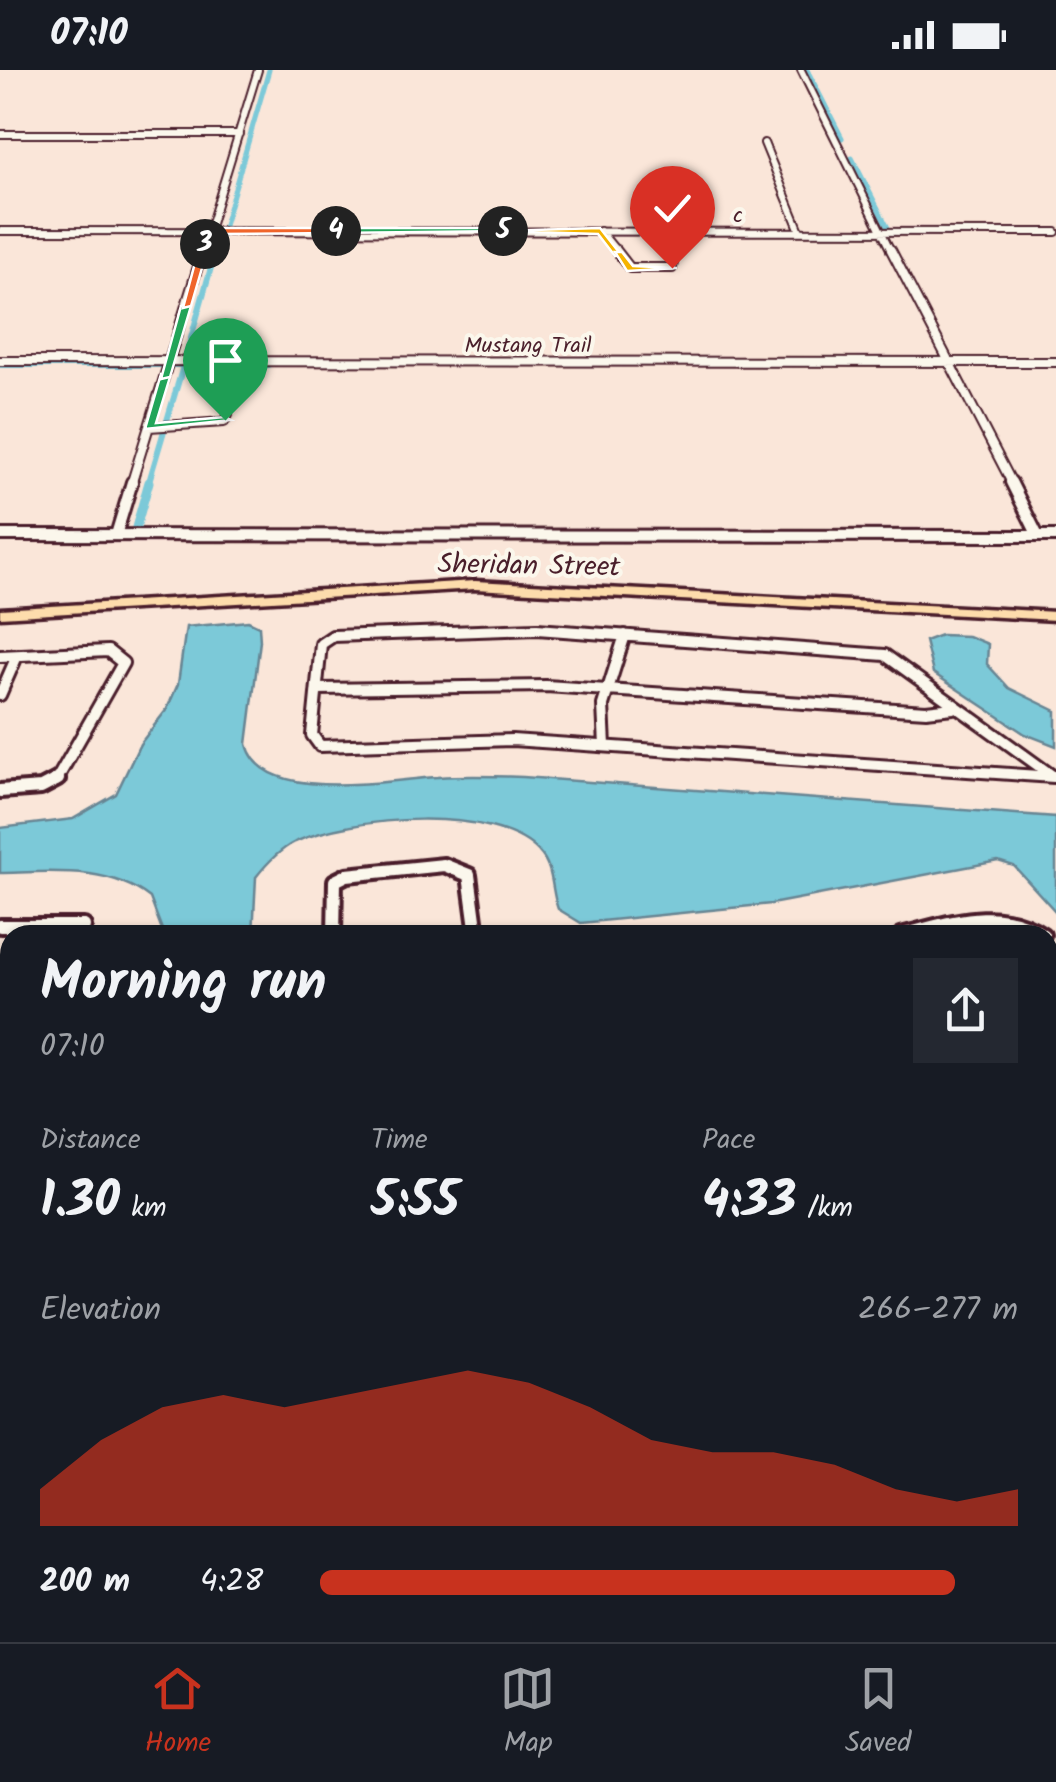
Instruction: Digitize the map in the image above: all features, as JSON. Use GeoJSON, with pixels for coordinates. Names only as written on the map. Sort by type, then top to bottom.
{"type":"FeatureCollection","features":[{"type":"Feature","properties":{"kind":"main road","name":"Sheridan Street"},"geometry":{"type":"LineString","coordinates":[[0,604],[492,578],[920,604],[1056,607]]}},
{"type":"Feature","properties":{"kind":"main road","name":"Sheridan Street"},"geometry":{"type":"LineString","coordinates":[[0,613],[491,586],[1056,616]]}},
{"type":"Feature","properties":{"kind":"street"},"geometry":{"type":"LineString","coordinates":[[116,536],[258,70]]}},
{"type":"Feature","properties":{"kind":"street"},"geometry":{"type":"LineString","coordinates":[[801,70],[884,232],[904,284],[952,362],[1038,536]]}},
{"type":"Feature","properties":{"kind":"street"},"geometry":{"type":"LineString","coordinates":[[0,134],[239,134]]}},
{"type":"Feature","properties":{"kind":"street"},"geometry":{"type":"LineString","coordinates":[[764,143],[800,231]]}},
{"type":"Feature","properties":{"kind":"street","name":"c"},"geometry":{"type":"LineString","coordinates":[[0,231],[1056,232]]}},
{"type":"Feature","properties":{"kind":"street"},"geometry":{"type":"LineString","coordinates":[[602,233],[622,262],[643,271],[672,268],[676,260],[673,233]]}},
{"type":"Feature","properties":{"kind":"street","name":"Mustang Trail"},"geometry":{"type":"LineString","coordinates":[[0,361],[1056,362]]}},
{"type":"Feature","properties":{"kind":"street"},"geometry":{"type":"LineString","coordinates":[[149,427],[213,424],[224,422],[228,415]]}},
{"type":"Feature","properties":{"kind":"street"},"geometry":{"type":"LineString","coordinates":[[0,535],[1056,536]]}},
{"type":"Feature","properties":{"kind":"street"},"geometry":{"type":"LineString","coordinates":[[440,629],[625,634],[885,654],[953,708],[1055,778],[512,740],[320,746],[312,735],[324,640],[347,634],[440,629]]}},
{"type":"Feature","properties":{"kind":"street"},"geometry":{"type":"LineString","coordinates":[[605,746],[603,705],[625,634]]}},
{"type":"Feature","properties":{"kind":"street"},"geometry":{"type":"LineString","coordinates":[[0,656],[117,654],[122,664],[111,694],[79,738],[63,777],[50,786],[0,791]]}},
{"type":"Feature","properties":{"kind":"street"},"geometry":{"type":"LineString","coordinates":[[0,695],[17,656]]}},
{"type":"Feature","properties":{"kind":"street"},"geometry":{"type":"LineString","coordinates":[[318,689],[485,682],[926,712],[953,708]]}},
{"type":"Feature","properties":{"kind":"street"},"geometry":{"type":"LineString","coordinates":[[334,925],[335,881],[347,875],[459,867],[469,874],[476,925]]}},
{"type":"Feature","properties":{"kind":"street"},"geometry":{"type":"LineString","coordinates":[[958,925],[1014,915],[1028,925]]}},
{"type":"Feature","properties":{"kind":"water"},"geometry":{"type":"Polygon","coordinates":[[[248,621],[259,626],[247,744],[258,763],[277,776],[331,784],[449,776],[523,777],[1056,817],[1056,912],[1014,866],[998,861],[771,904],[581,923],[558,909],[550,872],[539,852],[518,837],[457,821],[350,826],[295,842],[256,877],[254,925],[160,925],[150,898],[116,880],[78,873],[0,873],[0,828],[73,819],[116,794],[140,744],[167,709],[178,684],[186,627],[248,621]]]}},
{"type":"Feature","properties":{"kind":"water"},"geometry":{"type":"Polygon","coordinates":[[[941,635],[968,636],[988,644],[987,664],[1009,688],[1056,711],[1056,746],[1025,734],[933,673],[925,641],[941,635]]]}},
{"type":"Feature","properties":{"kind":"waterway"},"geometry":{"type":"LineString","coordinates":[[223,229],[269,70]]}},
{"type":"Feature","properties":{"kind":"waterway"},"geometry":{"type":"LineString","coordinates":[[807,70],[842,138]]}},
{"type":"Feature","properties":{"kind":"waterway"},"geometry":{"type":"LineString","coordinates":[[852,158],[889,230]]}},
{"type":"Feature","properties":{"kind":"waterway"},"geometry":{"type":"LineString","coordinates":[[216,253],[221,234],[230,234]]}},
{"type":"Feature","properties":{"kind":"waterway"},"geometry":{"type":"LineString","coordinates":[[185,359],[216,250]]}},
{"type":"Feature","properties":{"kind":"waterway"},"geometry":{"type":"LineString","coordinates":[[0,365],[163,365]]}},
{"type":"Feature","properties":{"kind":"waterway"},"geometry":{"type":"LineString","coordinates":[[173,365],[183,365]]}},
{"type":"Feature","properties":{"kind":"waterway"},"geometry":{"type":"LineString","coordinates":[[148,485],[183,365]]}},
{"type":"Feature","properties":{"kind":"waterway"},"geometry":{"type":"LineString","coordinates":[[183,365],[269,365]]}},
{"type":"Feature","properties":{"kind":"waterway"},"geometry":{"type":"LineString","coordinates":[[135,531],[149,482]]}},
{"type":"Feature","properties":{"kind":"route"},"geometry":{"type":"LineString","coordinates":[[225,420],[149,427],[209,231],[600,231],[630,268],[672,268]]}}]}
